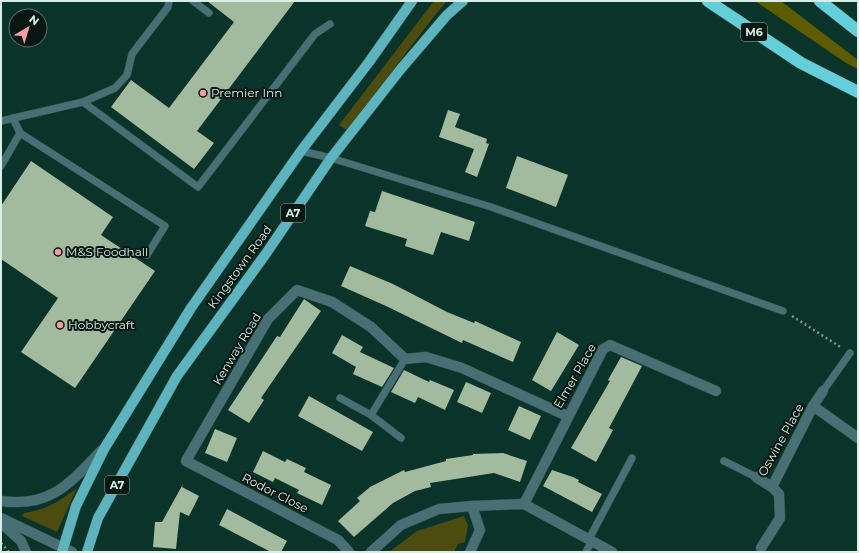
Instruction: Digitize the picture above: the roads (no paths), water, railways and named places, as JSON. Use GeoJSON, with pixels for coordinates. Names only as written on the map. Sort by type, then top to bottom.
{"type":"FeatureCollection","features":[{"type":"Feature","properties":{"kind":"highway","name":"M6"},"geometry":{"type":"LineString","coordinates":[[708,1],[800,63],[858,92]]}},
{"type":"Feature","properties":{"kind":"highway"},"geometry":{"type":"LineString","coordinates":[[820,1],[858,31]]}},
{"type":"Feature","properties":{"kind":"main road","name":"Kingstown Road"},"geometry":{"type":"LineString","coordinates":[[66,551],[76,506],[104,449],[191,308],[301,150],[369,62],[412,1]]}},
{"type":"Feature","properties":{"kind":"main road","name":"Kingstown Road"},"geometry":{"type":"LineString","coordinates":[[87,552],[98,518],[177,376],[265,255],[331,158],[405,64],[447,15],[463,1]]}},
{"type":"Feature","properties":{"kind":"street","name":"Kenway Road"},"geometry":{"type":"LineString","coordinates":[[186,461],[268,319],[297,290],[332,302],[371,327],[405,359]]}},
{"type":"Feature","properties":{"kind":"street","name":"Elmer Place"},"geometry":{"type":"LineString","coordinates":[[524,504],[567,416],[603,349],[610,345],[716,392]]}},
{"type":"Feature","properties":{"kind":"street"},"geometry":{"type":"LineString","coordinates":[[405,359],[426,357],[462,368],[567,416]]}},
{"type":"Feature","properties":{"kind":"street"},"geometry":{"type":"LineString","coordinates":[[813,406],[823,391]]}},
{"type":"Feature","properties":{"kind":"street","name":"Oswine Place"},"geometry":{"type":"LineString","coordinates":[[756,477],[772,486],[813,406],[858,438]]}},
{"type":"Feature","properties":{"kind":"street"},"geometry":{"type":"LineString","coordinates":[[1,501],[15,503],[38,501],[61,489],[77,476],[104,449]]}},
{"type":"Feature","properties":{"kind":"street","name":"Rodor Close"},"geometry":{"type":"LineString","coordinates":[[186,461],[338,540],[349,552]]}},
{"type":"Feature","properties":{"kind":"street"},"geometry":{"type":"LineString","coordinates":[[761,548],[780,518],[779,494],[772,486]]}},
{"type":"Feature","properties":{"kind":"street"},"geometry":{"type":"LineString","coordinates":[[371,552],[401,525],[439,509],[524,504],[612,552]]}},
{"type":"Feature","properties":{"kind":"street"},"geometry":{"type":"LineString","coordinates":[[470,552],[480,530],[472,506]]}},
{"type":"Feature","properties":{"kind":"street"},"geometry":{"type":"LineString","coordinates":[[1,518],[66,551]]}},
{"type":"Feature","properties":{"kind":"street"},"geometry":{"type":"LineString","coordinates":[[1,523],[21,542],[26,552]]}},
{"type":"Feature","properties":{"kind":"lane"},"geometry":{"type":"LineString","coordinates":[[1,121],[83,102],[115,88],[127,75],[132,54],[168,8],[169,1]]}},
{"type":"Feature","properties":{"kind":"lane"},"geometry":{"type":"LineString","coordinates":[[193,1],[209,13]]}},
{"type":"Feature","properties":{"kind":"lane"},"geometry":{"type":"LineString","coordinates":[[83,102],[198,187],[315,34],[330,24]]}},
{"type":"Feature","properties":{"kind":"lane"},"geometry":{"type":"LineString","coordinates":[[13,118],[20,133],[165,226],[147,255]]}},
{"type":"Feature","properties":{"kind":"lane"},"geometry":{"type":"LineString","coordinates":[[1,166],[20,133]]}},
{"type":"Feature","properties":{"kind":"lane"},"geometry":{"type":"LineString","coordinates":[[301,150],[490,208],[783,311]]}},
{"type":"Feature","properties":{"kind":"lane"},"geometry":{"type":"LineString","coordinates":[[823,391],[850,353]]}},
{"type":"Feature","properties":{"kind":"lane"},"geometry":{"type":"LineString","coordinates":[[371,415],[405,359]]}},
{"type":"Feature","properties":{"kind":"lane"},"geometry":{"type":"LineString","coordinates":[[340,398],[371,415],[401,438]]}},
{"type":"Feature","properties":{"kind":"lane"},"geometry":{"type":"LineString","coordinates":[[586,552],[632,458]]}},
{"type":"Feature","properties":{"kind":"lane","name":"Oswine Place"},"geometry":{"type":"LineString","coordinates":[[724,461],[756,477]]}},
{"type":"Feature","properties":{"kind":"place","name":"Premier Inn"},"geometry":{"type":"Point","coordinates":[203,93]}},
{"type":"Feature","properties":{"kind":"place","name":"M&S Foodhall"},"geometry":{"type":"Point","coordinates":[58,252]}},
{"type":"Feature","properties":{"kind":"place","name":"Hobbycraft"},"geometry":{"type":"Point","coordinates":[60,325]}}]}
